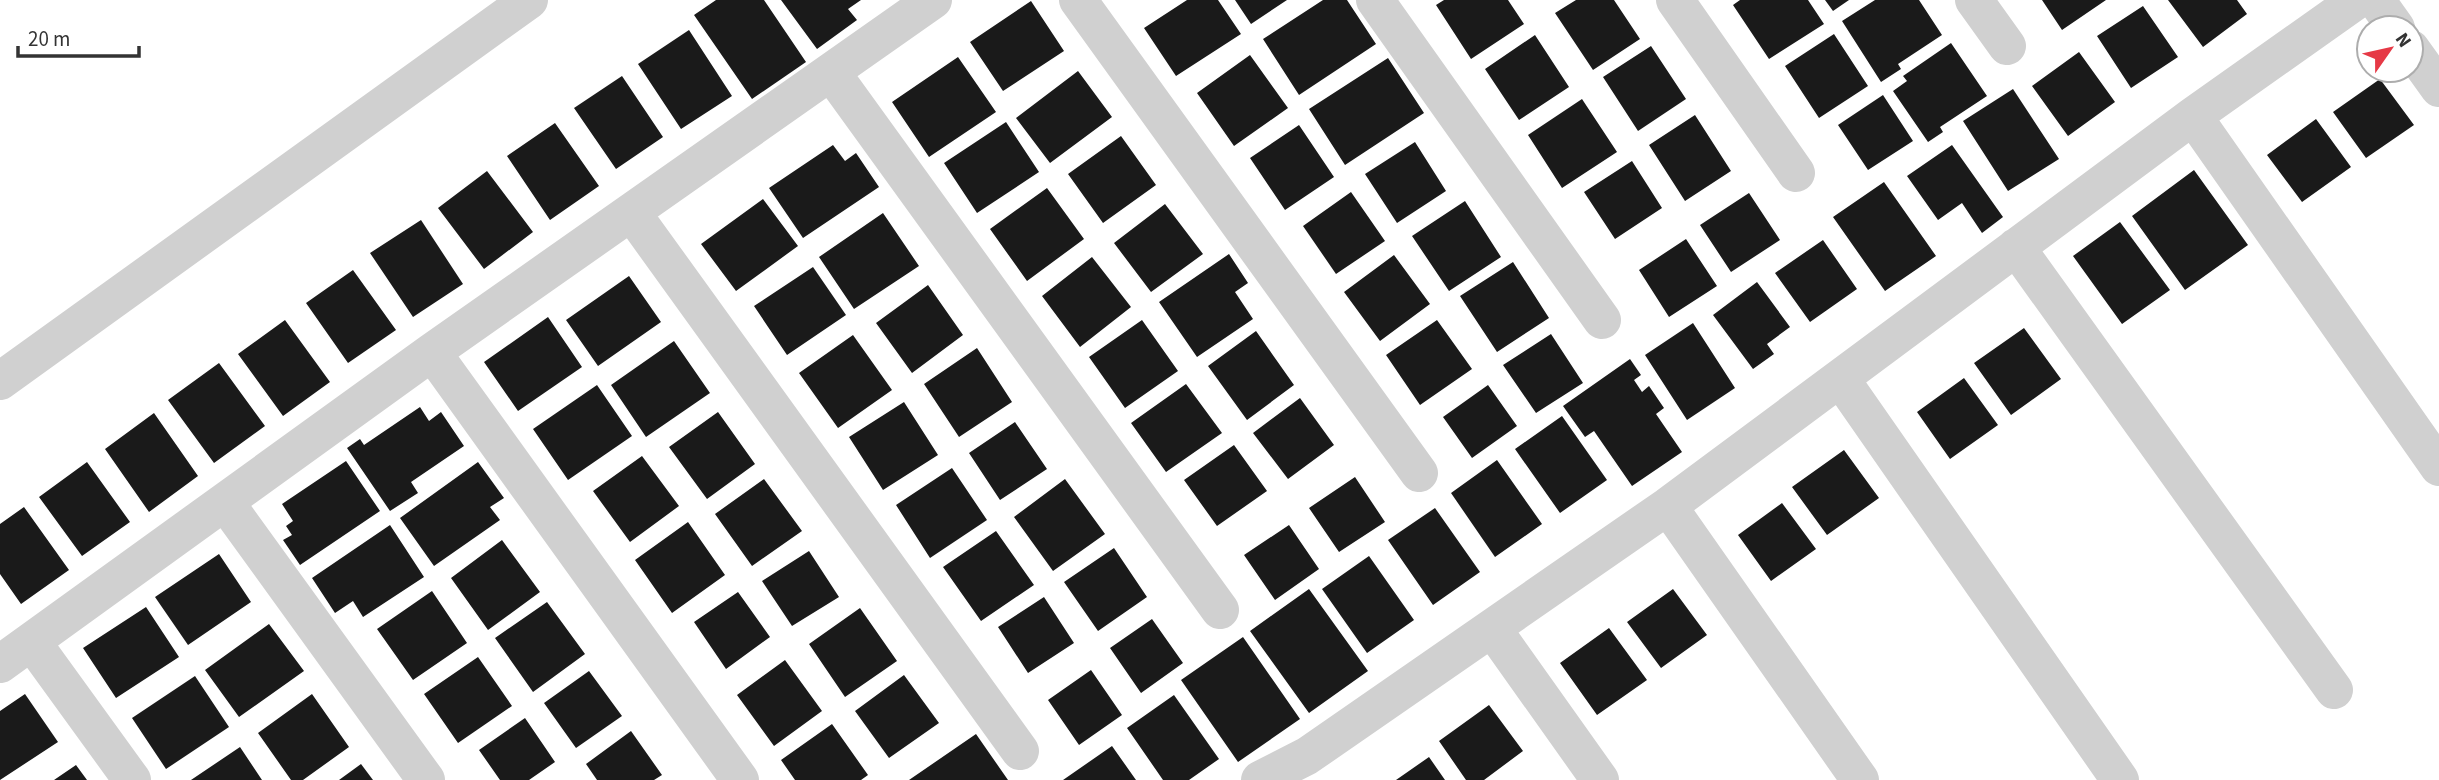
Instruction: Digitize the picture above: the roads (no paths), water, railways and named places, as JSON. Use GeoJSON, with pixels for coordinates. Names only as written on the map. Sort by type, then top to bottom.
{"type":"FeatureCollection","features":[{"type":"Feature","properties":{"kind":"street"},"geometry":{"type":"LineString","coordinates":[[0,381],[529,0]]}},
{"type":"Feature","properties":{"kind":"street"},"geometry":{"type":"LineString","coordinates":[[0,664],[432,352],[933,0]]}},
{"type":"Feature","properties":{"kind":"street"},"geometry":{"type":"LineString","coordinates":[[1078,0],[1419,473]]}},
{"type":"Feature","properties":{"kind":"street"},"geometry":{"type":"LineString","coordinates":[[1375,0],[1602,320]]}},
{"type":"Feature","properties":{"kind":"street"},"geometry":{"type":"LineString","coordinates":[[1675,0],[1796,173]]}},
{"type":"Feature","properties":{"kind":"street"},"geometry":{"type":"LineString","coordinates":[[1974,0],[2007,46]]}},
{"type":"Feature","properties":{"kind":"street"},"geometry":{"type":"LineString","coordinates":[[1260,780],[1316,768],[1492,628],[1668,506],[2193,116],[2357,0]]}},
{"type":"Feature","properties":{"kind":"street"},"geometry":{"type":"LineString","coordinates":[[2425,68],[2439,88]]}},
{"type":"Feature","properties":{"kind":"street"},"geometry":{"type":"LineString","coordinates":[[831,72],[1220,610]]}},
{"type":"Feature","properties":{"kind":"street"},"geometry":{"type":"LineString","coordinates":[[2193,116],[2439,467]]}},
{"type":"Feature","properties":{"kind":"street"},"geometry":{"type":"LineString","coordinates":[[632,213],[1020,751]]}},
{"type":"Feature","properties":{"kind":"street"},"geometry":{"type":"LineString","coordinates":[[2016,247],[2334,690]]}},
{"type":"Feature","properties":{"kind":"street"},"geometry":{"type":"LineString","coordinates":[[432,352],[740,780]]}},
{"type":"Feature","properties":{"kind":"street"},"geometry":{"type":"LineString","coordinates":[[1840,378],[2120,780]]}},
{"type":"Feature","properties":{"kind":"street"},"geometry":{"type":"LineString","coordinates":[[225,502],[426,780]]}},
{"type":"Feature","properties":{"kind":"street"},"geometry":{"type":"LineString","coordinates":[[1668,506],[1860,780]]}},
{"type":"Feature","properties":{"kind":"street"},"geometry":{"type":"LineString","coordinates":[[1492,628],[1600,780]]}},
{"type":"Feature","properties":{"kind":"street"},"geometry":{"type":"LineString","coordinates":[[32,642],[132,780]]}}]}
